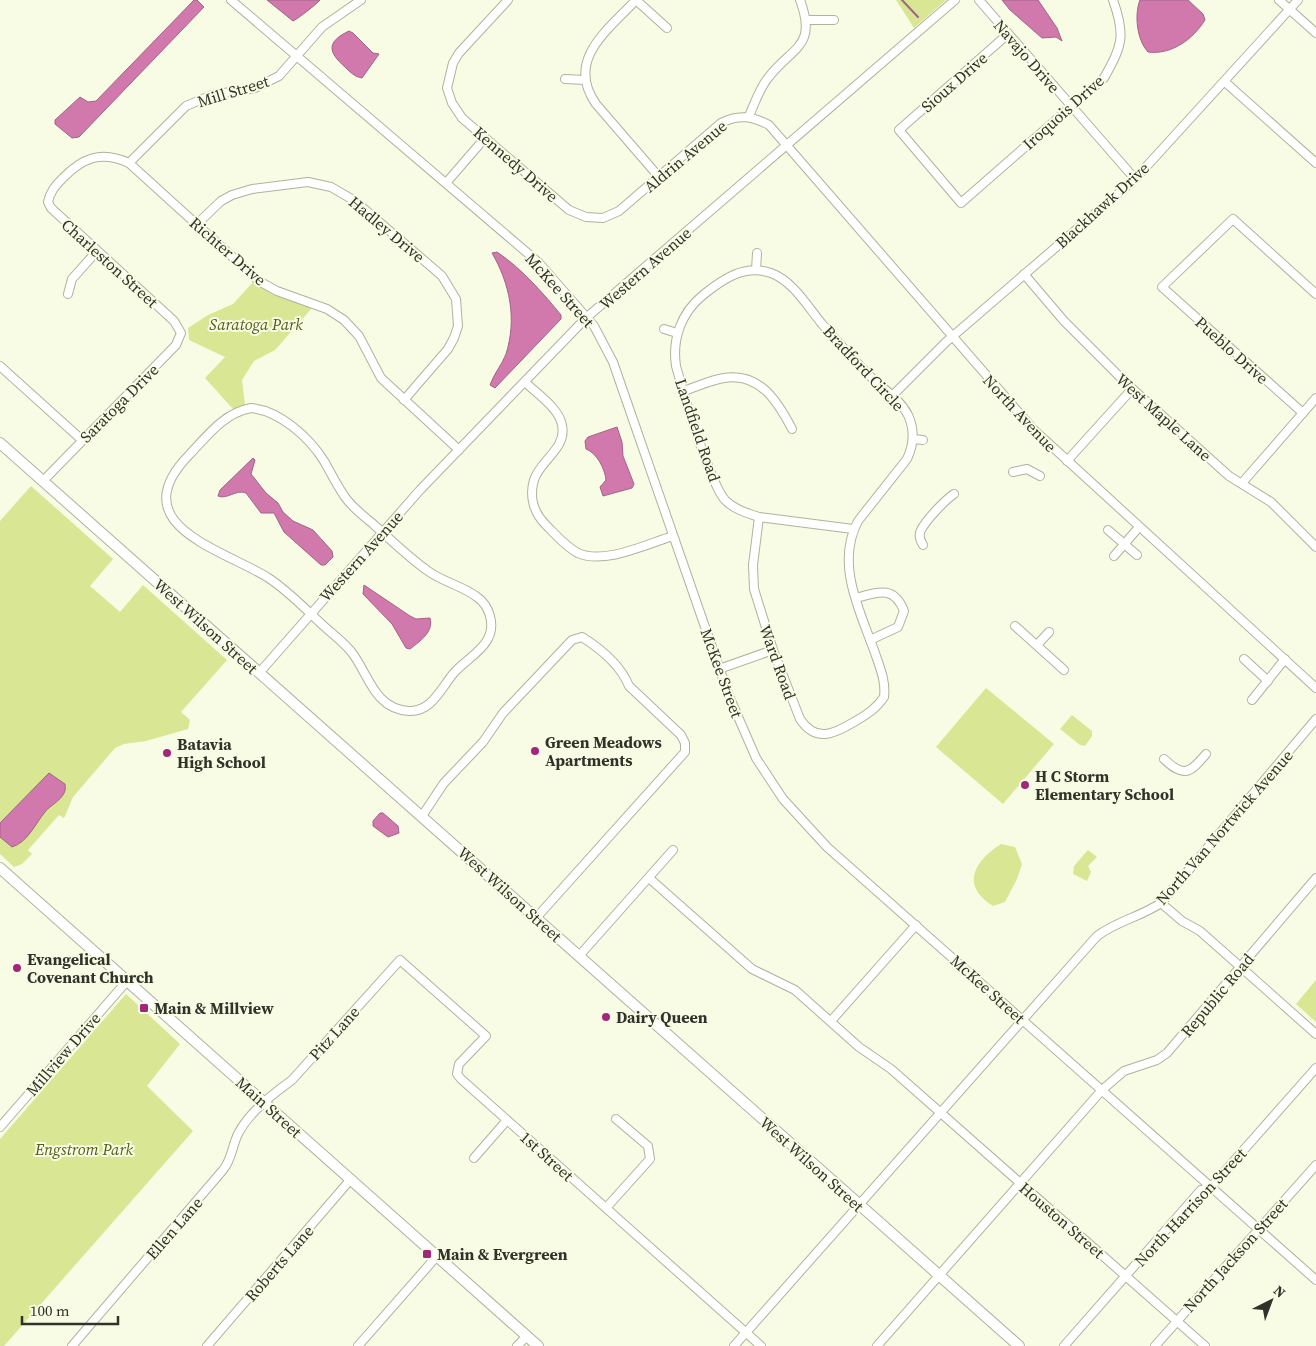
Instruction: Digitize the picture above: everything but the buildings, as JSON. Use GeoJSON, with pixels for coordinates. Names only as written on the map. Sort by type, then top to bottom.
{"type":"FeatureCollection","features":[{"type":"Feature","properties":{"kind":"main road","name":"West Wilson Street"},"geometry":{"type":"LineString","coordinates":[[0,442],[1019,1346]]}},
{"type":"Feature","properties":{"kind":"main road","name":"Main Street"},"geometry":{"type":"LineString","coordinates":[[0,868],[538,1346]]}},
{"type":"Feature","properties":{"kind":"street","name":"McKee Street"},"geometry":{"type":"LineString","coordinates":[[232,0],[538,262],[594,326],[613,362],[720,669],[756,758],[783,799],[827,847],[1316,1280]]}},
{"type":"Feature","properties":{"kind":"street","name":"Mill Street"},"geometry":{"type":"LineString","coordinates":[[129,163],[186,106],[212,95],[255,88],[279,76],[322,27],[361,0]]}},
{"type":"Feature","properties":{"kind":"street","name":"Kennedy Drive"},"geometry":{"type":"LineString","coordinates":[[508,0],[459,53],[453,63],[448,88],[452,103],[462,118],[569,210],[586,218],[602,218]]}},
{"type":"Feature","properties":{"kind":"street"},"geometry":{"type":"LineString","coordinates":[[659,177],[590,96],[585,80],[585,70],[590,51],[636,0],[667,28]]}},
{"type":"Feature","properties":{"kind":"street"},"geometry":{"type":"LineString","coordinates":[[800,0],[806,20],[834,20]]}},
{"type":"Feature","properties":{"kind":"street","name":"Western Avenue"},"geometry":{"type":"LineString","coordinates":[[259,673],[382,532],[586,318],[788,146],[955,0]]}},
{"type":"Feature","properties":{"kind":"street","name":"Navajo Drive"},"geometry":{"type":"LineString","coordinates":[[979,0],[1135,179]]}},
{"type":"Feature","properties":{"kind":"street","name":"Iroquois Drive"},"geometry":{"type":"LineString","coordinates":[[961,203],[1104,78],[1118,52],[1121,23],[1113,0]]}},
{"type":"Feature","properties":{"kind":"street"},"geometry":{"type":"LineString","coordinates":[[1279,0],[1316,33]]}},
{"type":"Feature","properties":{"kind":"street","name":"Blackhawk Drive"},"geometry":{"type":"LineString","coordinates":[[892,396],[952,337],[1135,179],[1298,0]]}},
{"type":"Feature","properties":{"kind":"street","name":"Aldrin Avenue"},"geometry":{"type":"LineString","coordinates":[[602,218],[619,211],[721,123],[738,117],[749,116],[759,92],[768,78],[800,46],[806,20]]}},
{"type":"Feature","properties":{"kind":"street","name":"Sioux Drive"},"geometry":{"type":"LineString","coordinates":[[961,203],[899,130],[1008,34]]}},
{"type":"Feature","properties":{"kind":"street"},"geometry":{"type":"LineString","coordinates":[[565,79],[585,80]]}},
{"type":"Feature","properties":{"kind":"street"},"geometry":{"type":"LineString","coordinates":[[1225,82],[1316,163]]}},
{"type":"Feature","properties":{"kind":"street","name":"North Avenue"},"geometry":{"type":"LineString","coordinates":[[749,116],[769,125],[1034,430],[1316,688]]}},
{"type":"Feature","properties":{"kind":"street"},"geometry":{"type":"LineString","coordinates":[[446,183],[485,138]]}},
{"type":"Feature","properties":{"kind":"street","name":"Charleston Street"},"geometry":{"type":"LineString","coordinates":[[129,163],[106,156],[84,160],[76,165],[52,189],[48,202],[55,213],[174,321]]}},
{"type":"Feature","properties":{"kind":"street","name":"Richter Drive"},"geometry":{"type":"LineString","coordinates":[[129,163],[267,287],[327,309],[344,320],[359,336],[381,378],[459,450]]}},
{"type":"Feature","properties":{"kind":"street","name":"Hadley Drive"},"geometry":{"type":"LineString","coordinates":[[196,224],[221,201],[252,188],[308,182],[331,187],[354,201],[442,276],[456,299],[458,326],[454,338],[448,349],[404,400]]}},
{"type":"Feature","properties":{"kind":"street","name":"Pueblo Drive"},"geometry":{"type":"LineString","coordinates":[[1303,413],[1162,287],[1233,219],[1316,294]]}},
{"type":"Feature","properties":{"kind":"street"},"geometry":{"type":"LineString","coordinates":[[68,294],[72,279],[97,252]]}},
{"type":"Feature","properties":{"kind":"street"},"geometry":{"type":"LineString","coordinates":[[756,270],[757,253]]}},
{"type":"Feature","properties":{"kind":"street","name":"Landfield Road"},"geometry":{"type":"LineString","coordinates":[[756,270],[740,271],[722,280],[710,289],[690,308],[677,333],[674,356],[683,390],[717,487],[732,506],[759,517],[854,529]]}},
{"type":"Feature","properties":{"kind":"street","name":"Bradford Circle"},"geometry":{"type":"LineString","coordinates":[[756,270],[771,273],[788,283],[855,361],[907,412],[913,429],[913,439]]}},
{"type":"Feature","properties":{"kind":"street","name":"West Maple Lane"},"geometry":{"type":"LineString","coordinates":[[1024,274],[1100,359],[1132,389],[1216,465],[1270,502],[1316,547]]}},
{"type":"Feature","properties":{"kind":"street","name":"Saratoga Drive"},"geometry":{"type":"LineString","coordinates":[[43,480],[176,345],[181,333],[174,321]]}},
{"type":"Feature","properties":{"kind":"street"},"geometry":{"type":"LineString","coordinates":[[664,329],[677,333]]}},
{"type":"Feature","properties":{"kind":"street"},"geometry":{"type":"LineString","coordinates":[[0,366],[82,440]]}},
{"type":"Feature","properties":{"kind":"street"},"geometry":{"type":"LineString","coordinates":[[683,390],[725,378],[735,377],[754,381],[771,393],[792,429]]}},
{"type":"Feature","properties":{"kind":"street"},"geometry":{"type":"LineString","coordinates":[[525,382],[554,410],[562,425],[559,445],[539,469],[533,483],[534,508],[545,524],[573,550],[595,557],[610,555],[673,536]]}},
{"type":"Feature","properties":{"kind":"street"},"geometry":{"type":"LineString","coordinates":[[1067,461],[1132,389]]}},
{"type":"Feature","properties":{"kind":"street"},"geometry":{"type":"LineString","coordinates":[[1242,483],[1316,398]]}},
{"type":"Feature","properties":{"kind":"street"},"geometry":{"type":"LineString","coordinates":[[251,408],[272,413],[308,442],[323,460],[347,499],[382,532],[428,571],[479,598],[491,617],[490,631],[486,644],[459,667],[430,703],[416,711],[392,706],[374,692],[352,652],[269,579],[180,529],[170,514],[166,497],[169,480],[179,465],[224,419],[236,412],[251,408]]}},
{"type":"Feature","properties":{"kind":"street"},"geometry":{"type":"LineString","coordinates":[[856,598],[882,591],[899,600],[904,611],[898,626],[870,640],[850,581],[848,561],[854,529],[866,508],[907,459],[913,439],[924,440]]}},
{"type":"Feature","properties":{"kind":"street"},"geometry":{"type":"LineString","coordinates":[[1013,472],[1027,469],[1040,476]]}},
{"type":"Feature","properties":{"kind":"street"},"geometry":{"type":"LineString","coordinates":[[923,545],[919,537],[921,530],[948,498],[954,494]]}},
{"type":"Feature","properties":{"kind":"street","name":"Ward Road"},"geometry":{"type":"LineString","coordinates":[[759,517],[754,565],[754,589],[773,650],[795,708],[805,726],[812,731],[821,734],[832,734],[875,709],[884,697],[885,685],[870,640]]}},
{"type":"Feature","properties":{"kind":"street"},"geometry":{"type":"LineString","coordinates":[[1114,556],[1139,527]]}},
{"type":"Feature","properties":{"kind":"street"},"geometry":{"type":"LineString","coordinates":[[1108,530],[1137,555]]}},
{"type":"Feature","properties":{"kind":"street"},"geometry":{"type":"LineString","coordinates":[[1015,626],[1064,670]]}},
{"type":"Feature","properties":{"kind":"street"},"geometry":{"type":"LineString","coordinates":[[1037,645],[1049,632]]}},
{"type":"Feature","properties":{"kind":"street"},"geometry":{"type":"LineString","coordinates":[[422,816],[444,783],[483,742],[503,712],[572,640],[582,637],[608,658],[624,676],[629,686],[681,735],[686,747],[682,756],[536,918]]}},
{"type":"Feature","properties":{"kind":"street"},"geometry":{"type":"LineString","coordinates":[[720,669],[773,650]]}},
{"type":"Feature","properties":{"kind":"street"},"geometry":{"type":"LineString","coordinates":[[1252,700],[1285,659]]}},
{"type":"Feature","properties":{"kind":"street"},"geometry":{"type":"LineString","coordinates":[[1244,660],[1268,681]]}},
{"type":"Feature","properties":{"kind":"street","name":"North Van Nortwick Avenue"},"geometry":{"type":"LineString","coordinates":[[734,1346],[1097,936],[1109,927],[1145,914],[1161,903],[1316,719]]}},
{"type":"Feature","properties":{"kind":"street"},"geometry":{"type":"LineString","coordinates":[[1164,759],[1174,769],[1185,771],[1195,767],[1206,754]]}},
{"type":"Feature","properties":{"kind":"street"},"geometry":{"type":"LineString","coordinates":[[579,956],[673,850]]}},
{"type":"Feature","properties":{"kind":"street","name":"Houston Street"},"geometry":{"type":"LineString","coordinates":[[649,878],[752,969],[795,990],[859,1047],[891,1068],[1205,1346]]}},
{"type":"Feature","properties":{"kind":"street","name":"Republic Road"},"geometry":{"type":"LineString","coordinates":[[877,1346],[1102,1090],[1124,1071],[1157,1060],[1167,1053],[1316,878]]}},
{"type":"Feature","properties":{"kind":"street"},"geometry":{"type":"LineString","coordinates":[[1161,903],[1177,917],[1200,931],[1316,1034]]}},
{"type":"Feature","properties":{"kind":"street"},"geometry":{"type":"LineString","coordinates":[[831,1021],[916,926]]}},
{"type":"Feature","properties":{"kind":"street","name":"Pitz Lane"},"geometry":{"type":"LineString","coordinates":[[264,1103],[292,1080],[400,960]]}},
{"type":"Feature","properties":{"kind":"street","name":"1st Street"},"geometry":{"type":"LineString","coordinates":[[400,960],[486,1036],[459,1064],[457,1074],[761,1346]]}},
{"type":"Feature","properties":{"kind":"street","name":"Millview Drive"},"geometry":{"type":"LineString","coordinates":[[0,1127],[127,981]]}},
{"type":"Feature","properties":{"kind":"street","name":"North Harrison Street"},"geometry":{"type":"LineString","coordinates":[[1064,1346],[1201,1190],[1211,1186],[1316,1068]]}},
{"type":"Feature","properties":{"kind":"street","name":"Ellen Lane"},"geometry":{"type":"LineString","coordinates":[[72,1346],[223,1170],[231,1156],[238,1134],[264,1103]]}},
{"type":"Feature","properties":{"kind":"street"},"geometry":{"type":"LineString","coordinates":[[606,1208],[650,1159],[648,1146],[616,1118]]}},
{"type":"Feature","properties":{"kind":"street"},"geometry":{"type":"LineString","coordinates":[[474,1158],[507,1120]]}},
{"type":"Feature","properties":{"kind":"street","name":"North Jackson Street"},"geometry":{"type":"LineString","coordinates":[[1155,1346],[1316,1165]]}},
{"type":"Feature","properties":{"kind":"street","name":"Roberts Lane"},"geometry":{"type":"LineString","coordinates":[[207,1346],[351,1179]]}},
{"type":"Feature","properties":{"kind":"street"},"geometry":{"type":"LineString","coordinates":[[358,1346],[437,1256]]}},
{"type":"Feature","properties":{"kind":"street"},"geometry":{"type":"LineString","coordinates":[[517,1346],[526,1336]]}},
{"type":"Feature","properties":{"kind":"green space"},"geometry":{"type":"Polygon","coordinates":[[[896,0],[946,0],[914,28],[896,0]]]}},
{"type":"Feature","properties":{"kind":"green space","name":"Saratoga Park"},"geometry":{"type":"Polygon","coordinates":[[[253,282],[269,292],[312,308],[275,350],[254,361],[242,380],[245,405],[233,409],[205,378],[225,357],[189,340],[188,328],[208,315],[233,304],[253,282]]]}},
{"type":"Feature","properties":{"kind":"green space"},"geometry":{"type":"Polygon","coordinates":[[[31,486],[113,559],[90,586],[120,612],[143,585],[227,660],[181,712],[190,720],[188,729],[146,741],[124,744],[115,748],[73,797],[64,818],[59,815],[28,850],[32,854],[22,864],[14,867],[0,854],[0,521],[31,486]]]}},
{"type":"Feature","properties":{"kind":"green space"},"geometry":{"type":"Polygon","coordinates":[[[986,688],[1054,744],[1003,804],[936,747],[986,688]]]}},
{"type":"Feature","properties":{"kind":"green space"},"geometry":{"type":"Polygon","coordinates":[[[1072,715],[1092,731],[1092,736],[1085,746],[1080,745],[1060,729],[1072,715]]]}},
{"type":"Feature","properties":{"kind":"green space"},"geometry":{"type":"Polygon","coordinates":[[[1001,844],[1015,847],[1022,864],[1017,879],[1005,902],[993,906],[977,890],[974,874],[984,858],[1001,844]]]}},
{"type":"Feature","properties":{"kind":"green space"},"geometry":{"type":"Polygon","coordinates":[[[1088,850],[1097,857],[1088,866],[1091,872],[1087,881],[1073,874],[1074,866],[1088,850]]]}},
{"type":"Feature","properties":{"kind":"green space"},"geometry":{"type":"Polygon","coordinates":[[[1316,980],[1316,1022],[1296,1004],[1316,980]]]}},
{"type":"Feature","properties":{"kind":"green space","name":"Engstrom Park"},"geometry":{"type":"Polygon","coordinates":[[[126,994],[180,1044],[147,1086],[193,1131],[4,1346],[0,1346],[0,1139],[126,994]]]}},
{"type":"Feature","properties":{"kind":"shaded area"},"geometry":{"type":"Polygon","coordinates":[[[194,0],[197,0],[204,7],[79,137],[72,138],[55,124],[55,120],[80,97],[88,102],[96,101],[194,0]]]}},
{"type":"Feature","properties":{"kind":"shaded area"},"geometry":{"type":"Polygon","coordinates":[[[267,0],[320,0],[293,21],[267,0]]]}},
{"type":"Feature","properties":{"kind":"shaded area"},"geometry":{"type":"Polygon","coordinates":[[[1002,0],[1038,0],[1057,28],[1062,41],[1056,37],[1042,38],[1010,10],[1002,0]]]}},
{"type":"Feature","properties":{"kind":"shaded area"},"geometry":{"type":"Polygon","coordinates":[[[1140,0],[1188,0],[1203,14],[1205,20],[1181,44],[1165,51],[1148,52],[1139,34],[1137,13],[1140,0]]]}},
{"type":"Feature","properties":{"kind":"shaded area"},"geometry":{"type":"Polygon","coordinates":[[[349,31],[373,53],[379,54],[362,78],[349,71],[339,62],[333,52],[333,43],[336,39],[349,31]]]}},
{"type":"Feature","properties":{"kind":"shaded area"},"geometry":{"type":"Polygon","coordinates":[[[497,252],[531,281],[561,315],[561,319],[495,388],[490,385],[506,354],[511,328],[510,302],[507,289],[492,253],[497,252]]]}},
{"type":"Feature","properties":{"kind":"shaded area"},"geometry":{"type":"Polygon","coordinates":[[[617,427],[622,442],[623,456],[634,484],[632,488],[603,496],[600,487],[606,480],[604,471],[594,454],[586,449],[585,441],[588,437],[617,427]]]}},
{"type":"Feature","properties":{"kind":"shaded area"},"geometry":{"type":"Polygon","coordinates":[[[253,458],[255,460],[251,474],[266,493],[278,503],[283,512],[293,521],[313,530],[332,551],[333,557],[325,565],[321,565],[284,532],[274,513],[261,513],[246,493],[239,492],[225,497],[218,496],[220,490],[253,458]]]}},
{"type":"Feature","properties":{"kind":"shaded area"},"geometry":{"type":"Polygon","coordinates":[[[364,585],[416,619],[430,618],[430,628],[425,636],[410,649],[406,648],[392,624],[363,594],[364,585]]]}},
{"type":"Feature","properties":{"kind":"shaded area"},"geometry":{"type":"Polygon","coordinates":[[[49,773],[65,784],[62,797],[45,812],[27,837],[18,845],[12,847],[0,837],[0,823],[49,773]]]}},
{"type":"Feature","properties":{"kind":"shaded area"},"geometry":{"type":"Polygon","coordinates":[[[380,813],[383,813],[398,826],[399,833],[388,837],[373,826],[373,821],[380,813]]]}},
{"type":"Feature","properties":{"kind":"waterway"},"geometry":{"type":"LineString","coordinates":[[902,0],[918,17]]}},
{"type":"Feature","properties":{"kind":"place","name":"Green Meadows Apartments"},"geometry":{"type":"Point","coordinates":[535,751]}},
{"type":"Feature","properties":{"kind":"place","name":"Batavia High School"},"geometry":{"type":"Point","coordinates":[167,753]}},
{"type":"Feature","properties":{"kind":"place","name":"H C Storm Elementary School"},"geometry":{"type":"Point","coordinates":[1025,785]}},
{"type":"Feature","properties":{"kind":"place","name":"Evangelical Covenant Church"},"geometry":{"type":"Point","coordinates":[17,968]}},
{"type":"Feature","properties":{"kind":"place","name":"Main & Millview"},"geometry":{"type":"Point","coordinates":[144,1008]}},
{"type":"Feature","properties":{"kind":"place","name":"Dairy Queen"},"geometry":{"type":"Point","coordinates":[606,1017]}},
{"type":"Feature","properties":{"kind":"place","name":"Main & Evergreen"},"geometry":{"type":"Point","coordinates":[427,1254]}}]}
